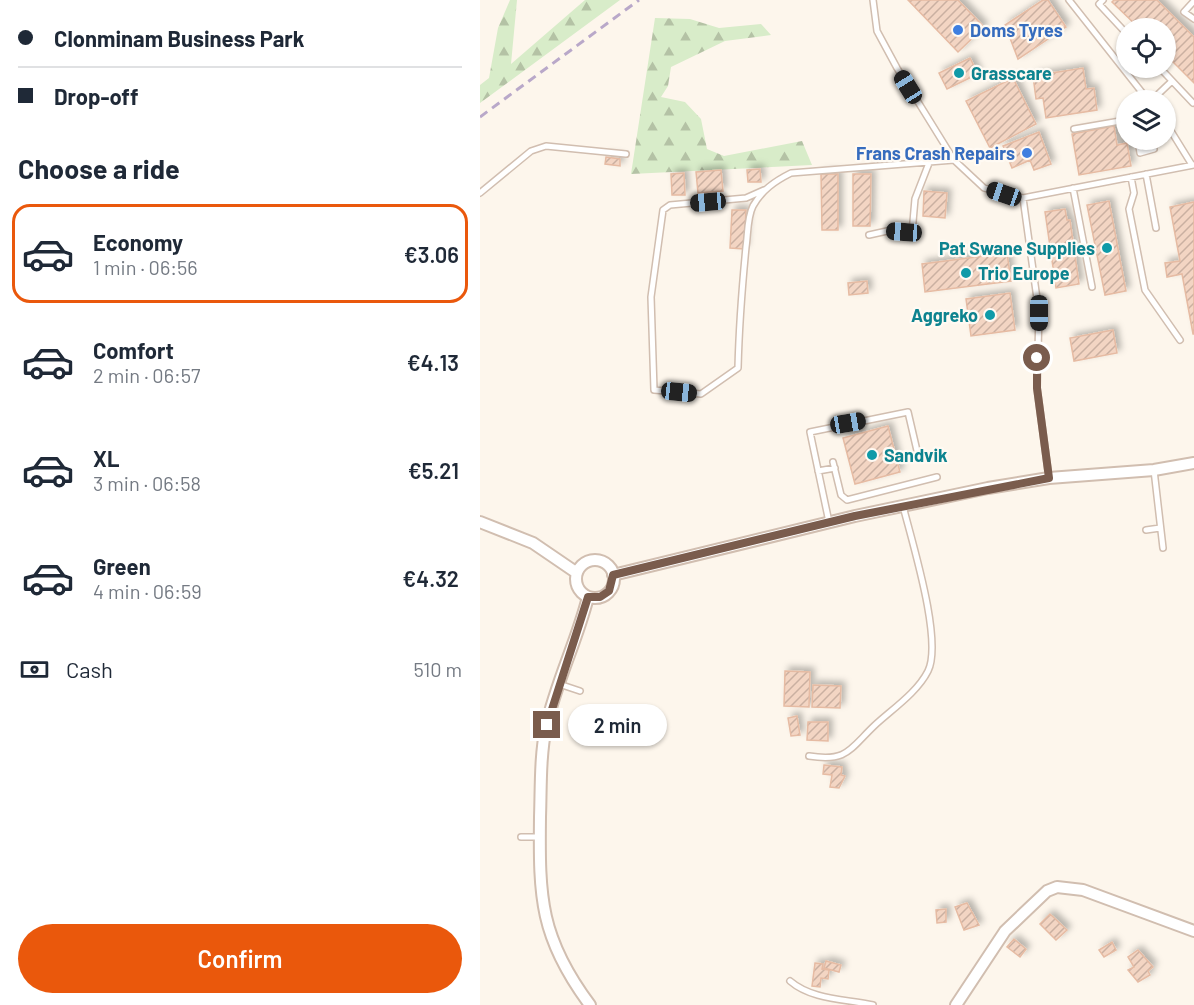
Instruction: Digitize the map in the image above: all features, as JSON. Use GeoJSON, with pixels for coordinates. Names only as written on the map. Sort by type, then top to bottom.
{"type":"FeatureCollection","features":[{"type":"Feature","properties":{"kind":"street"},"geometry":{"type":"LineString","coordinates":[[613,575],[903,506],[1049,478],[1154,470],[1194,463]]}},
{"type":"Feature","properties":{"kind":"street"},"geometry":{"type":"LineString","coordinates":[[480,522],[533,543],[577,573]]}},
{"type":"Feature","properties":{"kind":"street"},"geometry":{"type":"LineString","coordinates":[[596,560],[607,564],[613,575],[609,591],[600,597],[588,597],[579,590],[577,573],[584,563],[596,560]]}},
{"type":"Feature","properties":{"kind":"street"},"geometry":{"type":"LineString","coordinates":[[588,597],[559,684],[543,743],[539,884],[545,922],[563,965],[590,1005]]}},
{"type":"Feature","properties":{"kind":"street"},"geometry":{"type":"LineString","coordinates":[[956,1005],[1005,931],[1047,891],[1057,887],[1083,890],[1194,931]]}},
{"type":"Feature","properties":{"kind":"lane"},"geometry":{"type":"LineString","coordinates":[[873,0],[877,31],[954,160],[984,188],[1023,198],[1193,165],[1176,139]]}},
{"type":"Feature","properties":{"kind":"lane"},"geometry":{"type":"LineString","coordinates":[[1069,0],[1116,56]]}},
{"type":"Feature","properties":{"kind":"lane"},"geometry":{"type":"LineString","coordinates":[[1103,0],[1099,4],[1116,22]]}},
{"type":"Feature","properties":{"kind":"lane"},"geometry":{"type":"LineString","coordinates":[[1194,1],[1184,12],[1194,19]]}},
{"type":"Feature","properties":{"kind":"lane"},"geometry":{"type":"LineString","coordinates":[[1133,78],[1142,90]]}},
{"type":"Feature","properties":{"kind":"lane"},"geometry":{"type":"LineString","coordinates":[[1169,78],[1193,103]]}},
{"type":"Feature","properties":{"kind":"lane"},"geometry":{"type":"LineString","coordinates":[[1162,90],[1172,81]]}},
{"type":"Feature","properties":{"kind":"lane"},"geometry":{"type":"LineString","coordinates":[[1074,129],[1116,122]]}},
{"type":"Feature","properties":{"kind":"lane"},"geometry":{"type":"LineString","coordinates":[[480,193],[531,151],[546,146],[626,154]]}},
{"type":"Feature","properties":{"kind":"lane"},"geometry":{"type":"LineString","coordinates":[[764,190],[752,208],[749,223],[740,308],[738,368],[701,394],[654,390],[651,297],[663,210],[670,205],[746,198],[791,173],[954,160]]}},
{"type":"Feature","properties":{"kind":"lane"},"geometry":{"type":"LineString","coordinates":[[869,236],[887,231],[912,233],[915,199],[929,163]]}},
{"type":"Feature","properties":{"kind":"lane"},"geometry":{"type":"LineString","coordinates":[[1146,174],[1156,228]]}},
{"type":"Feature","properties":{"kind":"lane"},"geometry":{"type":"LineString","coordinates":[[1131,177],[1134,193],[1129,209],[1145,290],[1180,340]]}},
{"type":"Feature","properties":{"kind":"lane"},"geometry":{"type":"LineString","coordinates":[[1073,188],[1092,287]]}},
{"type":"Feature","properties":{"kind":"lane"},"geometry":{"type":"LineString","coordinates":[[1023,198],[1039,313],[1037,388],[1049,478]]}},
{"type":"Feature","properties":{"kind":"lane"},"geometry":{"type":"LineString","coordinates":[[829,524],[810,432],[908,412],[918,455]]}},
{"type":"Feature","properties":{"kind":"lane"},"geometry":{"type":"LineString","coordinates":[[818,471],[834,465],[841,495],[847,500],[938,477]]}},
{"type":"Feature","properties":{"kind":"lane"},"geometry":{"type":"LineString","coordinates":[[1154,470],[1163,548]]}},
{"type":"Feature","properties":{"kind":"lane"},"geometry":{"type":"LineString","coordinates":[[809,756],[830,759],[848,754],[859,740],[918,685],[929,669],[933,658],[929,618],[903,506]]}},
{"type":"Feature","properties":{"kind":"lane"},"geometry":{"type":"LineString","coordinates":[[1146,530],[1160,528]]}},
{"type":"Feature","properties":{"kind":"lane"},"geometry":{"type":"LineString","coordinates":[[559,684],[580,691]]}},
{"type":"Feature","properties":{"kind":"lane"},"geometry":{"type":"LineString","coordinates":[[521,837],[540,837]]}},
{"type":"Feature","properties":{"kind":"lane"},"geometry":{"type":"LineString","coordinates":[[790,981],[813,993],[873,1005]]}},
{"type":"Feature","properties":{"kind":"green space"},"geometry":{"type":"Polygon","coordinates":[[[510,0],[517,0],[511,64],[585,0],[620,0],[480,103],[480,85],[489,78],[498,28],[510,0]]]}},
{"type":"Feature","properties":{"kind":"green space"},"geometry":{"type":"Polygon","coordinates":[[[655,18],[690,19],[719,28],[761,24],[771,35],[725,41],[671,67],[668,86],[661,97],[685,102],[701,119],[707,149],[724,156],[802,141],[812,165],[631,174],[655,18]]]}},
{"type":"Feature","properties":{"kind":"building"},"geometry":{"type":"Polygon","coordinates":[[[908,0],[958,0],[984,27],[958,52],[908,0]]]}},
{"type":"Feature","properties":{"kind":"building"},"geometry":{"type":"Polygon","coordinates":[[[1043,0],[1048,0],[1066,27],[1018,59],[1005,25],[1043,0]]]}},
{"type":"Feature","properties":{"kind":"building"},"geometry":{"type":"Polygon","coordinates":[[[1114,0],[1157,0],[1175,18],[1129,18],[1112,2],[1114,0]]]}},
{"type":"Feature","properties":{"kind":"building"},"geometry":{"type":"Polygon","coordinates":[[[1176,19],[1194,37],[1194,83],[1176,65],[1176,19]]]}},
{"type":"Feature","properties":{"kind":"building","name":"Grasscare"},"geometry":{"type":"Polygon","coordinates":[[[970,58],[978,74],[947,89],[939,73],[970,58]]]}},
{"type":"Feature","properties":{"kind":"building"},"geometry":{"type":"Polygon","coordinates":[[[1083,68],[1086,89],[1094,88],[1097,110],[1046,118],[1043,98],[1036,99],[1033,76],[1083,68]]]}},
{"type":"Feature","properties":{"kind":"building"},"geometry":{"type":"Polygon","coordinates":[[[1013,78],[1036,124],[990,148],[966,101],[1013,78]]]}},
{"type":"Feature","properties":{"kind":"building"},"geometry":{"type":"Polygon","coordinates":[[[1114,126],[1116,150],[1128,150],[1131,166],[1079,175],[1072,134],[1114,126]]]}},
{"type":"Feature","properties":{"kind":"building","name":"Frans Crash Repairs"},"geometry":{"type":"Polygon","coordinates":[[[1039,132],[1051,164],[1034,170],[1030,160],[1012,168],[1003,146],[1039,132]]]}},
{"type":"Feature","properties":{"kind":"building"},"geometry":{"type":"Polygon","coordinates":[[[606,157],[620,159],[620,166],[605,164],[606,157]]]}},
{"type":"Feature","properties":{"kind":"building"},"geometry":{"type":"Polygon","coordinates":[[[760,169],[761,182],[748,182],[747,170],[760,169]]]}},
{"type":"Feature","properties":{"kind":"building"},"geometry":{"type":"Polygon","coordinates":[[[721,170],[723,191],[698,193],[696,172],[721,170]]]}},
{"type":"Feature","properties":{"kind":"building"},"geometry":{"type":"Polygon","coordinates":[[[684,173],[685,195],[672,195],[671,174],[684,173]]]}},
{"type":"Feature","properties":{"kind":"building"},"geometry":{"type":"Polygon","coordinates":[[[821,174],[838,174],[838,230],[822,230],[821,174]]]}},
{"type":"Feature","properties":{"kind":"building"},"geometry":{"type":"Polygon","coordinates":[[[853,174],[871,174],[870,226],[853,226],[853,174]]]}},
{"type":"Feature","properties":{"kind":"building"},"geometry":{"type":"Polygon","coordinates":[[[924,191],[947,193],[945,218],[923,216],[924,191]]]}},
{"type":"Feature","properties":{"kind":"building","name":"Pat Swane Supplies"},"geometry":{"type":"Polygon","coordinates":[[[1109,201],[1126,291],[1105,295],[1087,205],[1109,201]]]}},
{"type":"Feature","properties":{"kind":"building"},"geometry":{"type":"Polygon","coordinates":[[[1194,202],[1193,334],[1182,274],[1167,277],[1165,263],[1180,261],[1170,207],[1194,202]]]}},
{"type":"Feature","properties":{"kind":"building"},"geometry":{"type":"Polygon","coordinates":[[[1065,209],[1067,220],[1070,220],[1079,284],[1056,288],[1045,212],[1065,209]]]}},
{"type":"Feature","properties":{"kind":"building"},"geometry":{"type":"Polygon","coordinates":[[[732,210],[746,210],[744,249],[730,248],[732,210]]]}},
{"type":"Feature","properties":{"kind":"building","name":"Trio Europe"},"geometry":{"type":"Polygon","coordinates":[[[1007,253],[1011,281],[925,292],[922,264],[1007,253]]]}},
{"type":"Feature","properties":{"kind":"building"},"geometry":{"type":"Polygon","coordinates":[[[867,281],[868,293],[849,295],[848,283],[867,281]]]}},
{"type":"Feature","properties":{"kind":"building","name":"Aggreko"},"geometry":{"type":"Polygon","coordinates":[[[1010,293],[1015,330],[971,336],[966,299],[1010,293]]]}},
{"type":"Feature","properties":{"kind":"building"},"geometry":{"type":"Polygon","coordinates":[[[1113,330],[1117,353],[1074,361],[1070,338],[1113,330]]]}},
{"type":"Feature","properties":{"kind":"building","name":"Sandvik"},"geometry":{"type":"Polygon","coordinates":[[[888,426],[900,472],[855,484],[843,438],[888,426]]]}},
{"type":"Feature","properties":{"kind":"building"},"geometry":{"type":"Polygon","coordinates":[[[785,671],[810,672],[809,707],[784,706],[785,671]]]}},
{"type":"Feature","properties":{"kind":"building"},"geometry":{"type":"Polygon","coordinates":[[[813,685],[841,686],[840,708],[812,707],[813,685]]]}},
{"type":"Feature","properties":{"kind":"building"},"geometry":{"type":"Polygon","coordinates":[[[797,716],[800,735],[791,736],[788,718],[797,716]]]}},
{"type":"Feature","properties":{"kind":"building"},"geometry":{"type":"Polygon","coordinates":[[[808,722],[828,722],[828,741],[807,740],[808,722]]]}},
{"type":"Feature","properties":{"kind":"building"},"geometry":{"type":"Polygon","coordinates":[[[824,765],[842,767],[841,775],[845,776],[839,788],[830,787],[832,775],[823,774],[824,765]]]}},
{"type":"Feature","properties":{"kind":"building"},"geometry":{"type":"Polygon","coordinates":[[[967,903],[979,925],[964,930],[955,907],[967,903]]]}},
{"type":"Feature","properties":{"kind":"building"},"geometry":{"type":"Polygon","coordinates":[[[946,909],[946,922],[937,923],[936,910],[946,909]]]}},
{"type":"Feature","properties":{"kind":"building"},"geometry":{"type":"Polygon","coordinates":[[[1050,914],[1067,930],[1056,940],[1040,924],[1050,914]]]}},
{"type":"Feature","properties":{"kind":"building"},"geometry":{"type":"Polygon","coordinates":[[[1014,939],[1026,949],[1020,957],[1007,947],[1014,939]]]}},
{"type":"Feature","properties":{"kind":"building"},"geometry":{"type":"Polygon","coordinates":[[[1112,942],[1116,950],[1104,957],[1099,950],[1112,942]]]}},
{"type":"Feature","properties":{"kind":"building"},"geometry":{"type":"Polygon","coordinates":[[[1138,950],[1153,967],[1148,971],[1150,975],[1138,982],[1128,970],[1134,967],[1128,957],[1138,950]]]}},
{"type":"Feature","properties":{"kind":"building"},"geometry":{"type":"Polygon","coordinates":[[[826,961],[841,965],[839,972],[824,968],[826,961]]]}},
{"type":"Feature","properties":{"kind":"building"},"geometry":{"type":"Polygon","coordinates":[[[815,963],[823,964],[822,969],[829,970],[828,979],[821,978],[820,987],[812,986],[815,963]]]}},
{"type":"Feature","properties":{"kind":"railway"},"geometry":{"type":"LineString","coordinates":[[480,117],[639,0]]}},
{"type":"Feature","properties":{"kind":"place","name":"Doms Tyres"},"geometry":{"type":"Point","coordinates":[958,30]}},
{"type":"Feature","properties":{"kind":"place","name":"Grasscare"},"geometry":{"type":"Point","coordinates":[959,73]}},
{"type":"Feature","properties":{"kind":"place","name":"Frans Crash Repairs"},"geometry":{"type":"Point","coordinates":[1027,153]}},
{"type":"Feature","properties":{"kind":"place","name":"Pat Swane Supplies"},"geometry":{"type":"Point","coordinates":[1107,248]}},
{"type":"Feature","properties":{"kind":"place","name":"Trio Europe"},"geometry":{"type":"Point","coordinates":[966,273]}},
{"type":"Feature","properties":{"kind":"place","name":"Aggreko"},"geometry":{"type":"Point","coordinates":[990,315]}},
{"type":"Feature","properties":{"kind":"place","name":"Sandvik"},"geometry":{"type":"Point","coordinates":[872,455]}},
{"type":"Feature","properties":{"kind":"route"},"geometry":{"type":"LineString","coordinates":[[547,725],[588,597],[605,595],[612,586],[613,575],[855,516],[988,488],[1049,478],[1037,388],[1037,358]]}}]}
